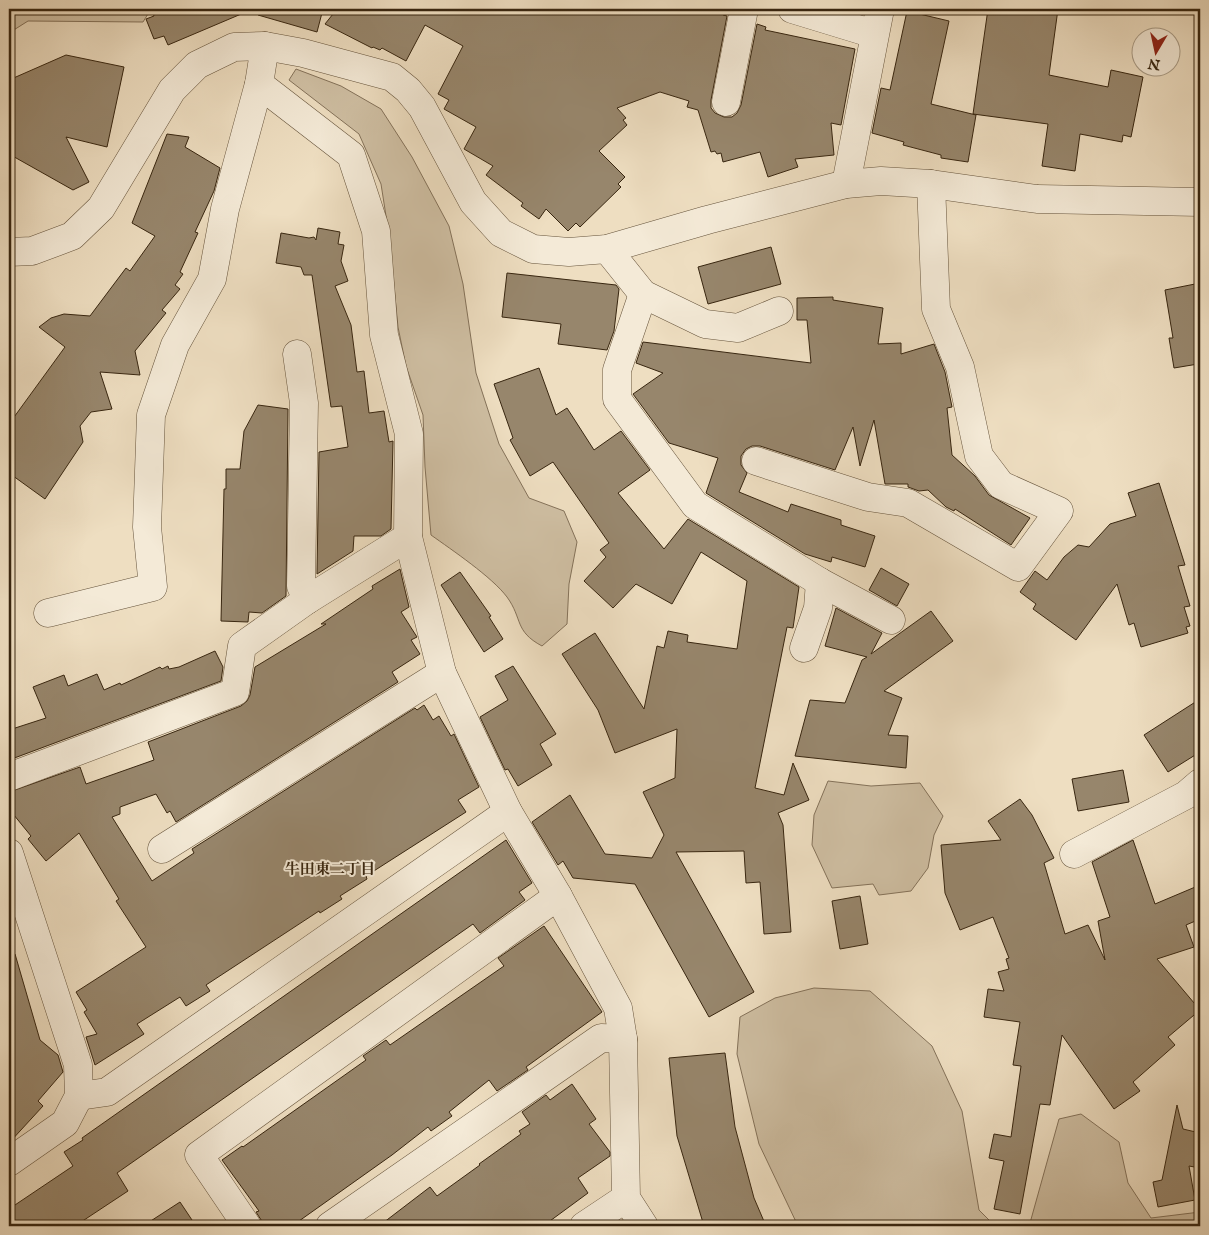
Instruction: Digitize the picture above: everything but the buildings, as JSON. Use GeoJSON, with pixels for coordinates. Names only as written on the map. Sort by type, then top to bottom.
{"type":"FeatureCollection","features":[{"type":"Feature","properties":{"kind":"street"},"geometry":{"type":"LineString","coordinates":[[726,102],[744,9]]}},
{"type":"Feature","properties":{"kind":"street"},"geometry":{"type":"LineString","coordinates":[[792,9],[877,21],[846,184]]}},
{"type":"Feature","properties":{"kind":"street"},"geometry":{"type":"LineString","coordinates":[[9,252],[32,250],[72,236],[101,208],[172,90],[196,65],[234,46],[265,46],[303,53],[392,77],[408,90],[422,107],[473,202],[501,233],[532,249],[569,252],[607,249],[707,220],[846,184],[881,180],[931,184],[1037,198],[1200,202]]}},
{"type":"Feature","properties":{"kind":"street"},"geometry":{"type":"LineString","coordinates":[[48,613],[153,587],[147,527],[151,415],[174,345],[212,279],[225,209],[259,84],[265,46]]}},
{"type":"Feature","properties":{"kind":"street"},"geometry":{"type":"LineString","coordinates":[[259,84],[351,154],[376,231],[384,335],[409,434],[408,537],[442,673],[508,812],[558,896],[618,1008],[623,1039],[626,1198],[644,1226]]}},
{"type":"Feature","properties":{"kind":"street"},"geometry":{"type":"LineString","coordinates":[[756,460],[868,497],[908,504],[1018,567],[1059,511],[1001,486],[979,456],[960,367],[936,309],[931,184]]}},
{"type":"Feature","properties":{"kind":"street"},"geometry":{"type":"LineString","coordinates":[[607,249],[643,294],[705,324],[738,328],[779,311]]}},
{"type":"Feature","properties":{"kind":"street"},"geometry":{"type":"LineString","coordinates":[[643,294],[616,370],[617,398],[695,505],[820,582],[891,620]]}},
{"type":"Feature","properties":{"kind":"street"},"geometry":{"type":"LineString","coordinates":[[297,354],[304,403],[301,586],[307,600]]}},
{"type":"Feature","properties":{"kind":"street"},"geometry":{"type":"LineString","coordinates":[[9,777],[235,692],[242,646],[307,600],[408,537]]}},
{"type":"Feature","properties":{"kind":"street"},"geometry":{"type":"LineString","coordinates":[[804,648],[818,608],[820,582]]}},
{"type":"Feature","properties":{"kind":"street"},"geometry":{"type":"LineString","coordinates":[[162,849],[442,673]]}},
{"type":"Feature","properties":{"kind":"street"},"geometry":{"type":"LineString","coordinates":[[1074,854],[1186,795],[1200,783]]}},
{"type":"Feature","properties":{"kind":"street"},"geometry":{"type":"LineString","coordinates":[[79,1096],[107,1092],[508,812]]}},
{"type":"Feature","properties":{"kind":"street"},"geometry":{"type":"LineString","coordinates":[[9,853],[78,1065],[79,1096],[65,1123],[9,1162]]}},
{"type":"Feature","properties":{"kind":"street"},"geometry":{"type":"LineString","coordinates":[[247,1226],[199,1155],[558,896]]}},
{"type":"Feature","properties":{"kind":"street"},"geometry":{"type":"LineString","coordinates":[[330,1226],[601,1038],[623,1039]]}},
{"type":"Feature","properties":{"kind":"street"},"geometry":{"type":"LineString","coordinates":[[584,1226],[626,1198]]}},
{"type":"Feature","properties":{"kind":"shaded area"},"geometry":{"type":"Polygon","coordinates":[[[9,9],[151,9],[143,22],[28,21],[9,33],[9,9]]]}},
{"type":"Feature","properties":{"kind":"shaded area"},"geometry":{"type":"Polygon","coordinates":[[[296,69],[341,86],[381,109],[412,157],[449,226],[463,284],[476,373],[499,444],[529,498],[564,511],[577,542],[569,584],[567,624],[542,646],[523,630],[507,597],[492,581],[431,535],[423,415],[406,366],[398,327],[389,235],[381,184],[359,134],[289,80],[296,69]]]}},
{"type":"Feature","properties":{"kind":"shaded area"},"geometry":{"type":"Polygon","coordinates":[[[828,781],[871,786],[920,783],[943,816],[934,835],[928,868],[911,891],[879,895],[873,884],[832,888],[812,845],[814,815],[828,781]]]}},
{"type":"Feature","properties":{"kind":"shaded area"},"geometry":{"type":"Polygon","coordinates":[[[814,988],[870,991],[932,1046],[962,1111],[979,1210],[995,1226],[798,1226],[759,1144],[737,1054],[740,1017],[775,998],[814,988]]]}},
{"type":"Feature","properties":{"kind":"shaded area"},"geometry":{"type":"Polygon","coordinates":[[[1081,1114],[1119,1142],[1128,1183],[1151,1218],[1200,1212],[1200,1226],[1023,1226],[1030,1223],[1059,1119],[1081,1114]]]}},
{"type":"Feature","properties":{"kind":"district","name":"牛田東二丁目"},"geometry":{"type":"Point","coordinates":[330,869]}}]}
